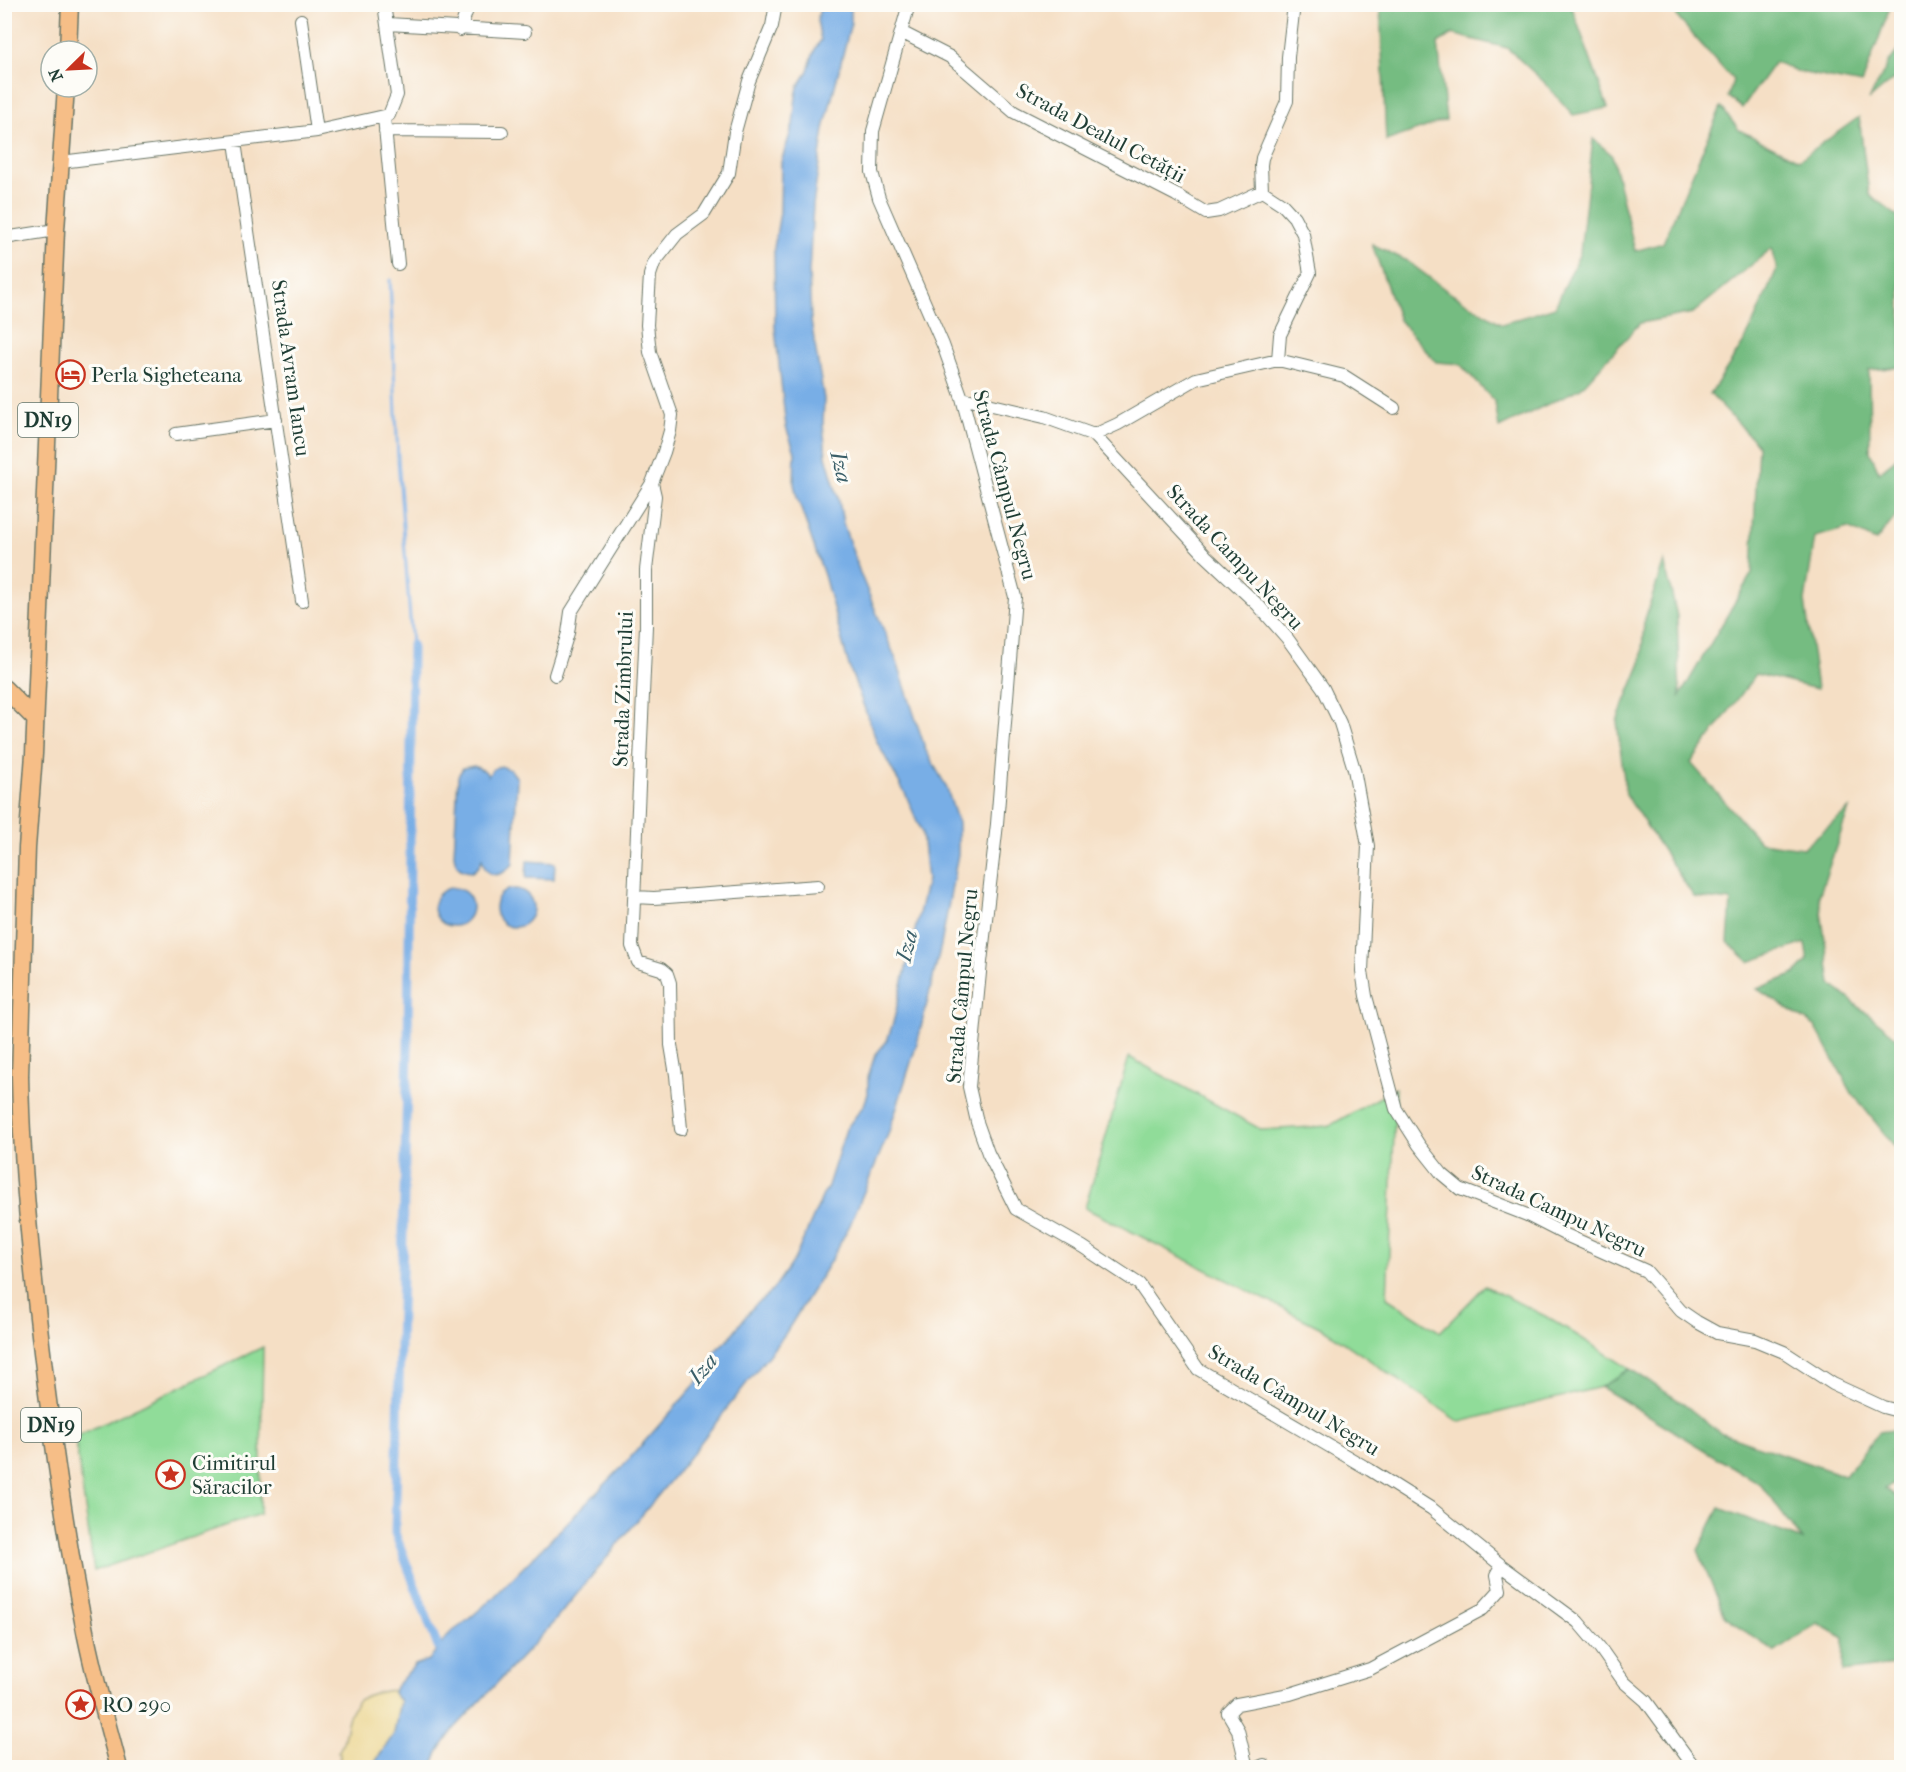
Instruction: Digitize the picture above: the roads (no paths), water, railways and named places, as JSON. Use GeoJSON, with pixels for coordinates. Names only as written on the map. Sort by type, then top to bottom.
{"type":"FeatureCollection","features":[{"type":"Feature","properties":{"kind":"main road"},"geometry":{"type":"LineString","coordinates":[[69,39],[70,4]]}},
{"type":"Feature","properties":{"kind":"main road","name":"DN19"},"geometry":{"type":"LineString","coordinates":[[65,99],[56,230],[27,848],[20,1076],[30,1247],[56,1459],[84,1629],[119,1767]]}},
{"type":"Feature","properties":{"kind":"main road"},"geometry":{"type":"LineString","coordinates":[[4,688],[34,718]]}},
{"type":"Feature","properties":{"kind":"street"},"geometry":{"type":"LineString","coordinates":[[61,162],[317,131],[384,117],[391,112],[397,95],[384,4]]}},
{"type":"Feature","properties":{"kind":"street"},"geometry":{"type":"LineString","coordinates":[[460,30],[469,4]]}},
{"type":"Feature","properties":{"kind":"street","name":"Strada Zimbrului"},"geometry":{"type":"LineString","coordinates":[[555,675],[568,633],[571,612],[652,483],[667,442],[672,415],[650,352],[647,326],[650,275],[654,263],[677,234],[704,214],[729,172],[735,132],[749,81],[772,26],[776,4]]}},
{"type":"Feature","properties":{"kind":"street","name":"Strada Câmpul Negru"},"geometry":{"type":"LineString","coordinates":[[909,4],[873,131],[872,172],[879,198],[943,345],[962,398],[1015,597],[997,824],[969,1087],[976,1122],[988,1153],[1016,1209],[1083,1247],[1140,1284],[1198,1369],[1432,1509],[1502,1566],[1578,1622],[1624,1682],[1646,1701],[1695,1767]]}},
{"type":"Feature","properties":{"kind":"street"},"geometry":{"type":"LineString","coordinates":[[1278,360],[1280,335],[1310,273],[1303,234],[1294,217],[1282,204],[1263,191],[1261,165],[1287,101],[1288,57],[1294,4]]}},
{"type":"Feature","properties":{"kind":"street"},"geometry":{"type":"LineString","coordinates":[[301,20],[317,131]]}},
{"type":"Feature","properties":{"kind":"street"},"geometry":{"type":"LineString","coordinates":[[388,24],[525,32]]}},
{"type":"Feature","properties":{"kind":"street","name":"Strada Dealul Cetății"},"geometry":{"type":"LineString","coordinates":[[901,32],[950,57],[1014,112],[1176,195],[1206,213],[1219,211],[1263,191]]}},
{"type":"Feature","properties":{"kind":"street"},"geometry":{"type":"LineString","coordinates":[[384,117],[398,264]]}},
{"type":"Feature","properties":{"kind":"street"},"geometry":{"type":"LineString","coordinates":[[385,131],[502,132]]}},
{"type":"Feature","properties":{"kind":"street","name":"Strada Avram Iancu"},"geometry":{"type":"LineString","coordinates":[[235,142],[302,601]]}},
{"type":"Feature","properties":{"kind":"street"},"geometry":{"type":"LineString","coordinates":[[4,238],[56,230]]}},
{"type":"Feature","properties":{"kind":"street"},"geometry":{"type":"LineString","coordinates":[[1094,435],[1197,379],[1278,360],[1344,376],[1394,408]]}},
{"type":"Feature","properties":{"kind":"street","name":"Strada Campu Negru"},"geometry":{"type":"LineString","coordinates":[[962,398],[1044,417],[1094,435],[1206,556],[1258,604],[1287,638],[1323,688],[1336,714],[1354,769],[1368,846],[1362,971],[1366,996],[1396,1109],[1419,1145],[1442,1174],[1460,1189],[1527,1215],[1646,1271],[1681,1311],[1697,1322],[1717,1332],[1755,1340],[1784,1352],[1833,1383],[1883,1407],[1902,1412]]}},
{"type":"Feature","properties":{"kind":"street"},"geometry":{"type":"LineString","coordinates":[[176,434],[276,420]]}},
{"type":"Feature","properties":{"kind":"street","name":"Strada Zimbrului"},"geometry":{"type":"LineString","coordinates":[[652,483],[655,496],[646,570],[646,626],[632,946],[638,962],[661,969],[667,974],[670,983],[671,1045],[681,1129]]}},
{"type":"Feature","properties":{"kind":"street"},"geometry":{"type":"LineString","coordinates":[[635,897],[654,898],[818,886]]}},
{"type":"Feature","properties":{"kind":"street"},"geometry":{"type":"LineString","coordinates":[[1247,1767],[1238,1730],[1228,1713],[1237,1704],[1290,1694],[1350,1677],[1398,1655],[1483,1610],[1500,1590],[1497,1575],[1502,1566]]}},
{"type":"Feature","properties":{"kind":"water"},"geometry":{"type":"Polygon","coordinates":[[[821,5],[851,5],[851,23],[824,129],[813,205],[809,272],[811,321],[824,399],[823,424],[826,456],[843,523],[860,573],[897,662],[926,751],[946,786],[958,823],[958,854],[941,945],[918,1040],[889,1132],[850,1225],[785,1334],[679,1470],[553,1623],[453,1730],[438,1752],[432,1767],[372,1767],[394,1734],[400,1701],[393,1693],[395,1687],[415,1665],[429,1660],[450,1633],[494,1597],[622,1467],[708,1370],[716,1350],[729,1338],[753,1307],[772,1291],[795,1258],[827,1189],[846,1129],[864,1105],[868,1094],[868,1077],[875,1055],[887,1041],[893,1023],[927,880],[922,833],[906,795],[877,742],[849,666],[824,575],[797,497],[794,484],[795,452],[786,427],[775,328],[774,248],[780,212],[781,162],[793,125],[798,87],[807,73],[815,49],[821,40],[817,20],[821,5]]]}},
{"type":"Feature","properties":{"kind":"water"},"geometry":{"type":"Polygon","coordinates":[[[474,766],[485,771],[488,776],[493,769],[501,766],[511,770],[517,778],[513,864],[499,874],[490,874],[482,859],[479,866],[472,872],[464,871],[457,865],[454,855],[458,776],[463,768],[474,766]]]}},
{"type":"Feature","properties":{"kind":"water"},"geometry":{"type":"Polygon","coordinates":[[[527,861],[555,863],[554,879],[526,878],[527,861]]]}},
{"type":"Feature","properties":{"kind":"water"},"geometry":{"type":"Polygon","coordinates":[[[453,888],[460,889],[466,894],[471,900],[471,914],[466,920],[460,925],[453,926],[446,925],[440,920],[435,914],[434,907],[435,900],[440,894],[446,889],[453,888]]]}},
{"type":"Feature","properties":{"kind":"water"},"geometry":{"type":"Polygon","coordinates":[[[514,889],[521,890],[527,895],[532,901],[532,915],[527,921],[521,926],[514,927],[507,926],[501,921],[496,915],[495,908],[496,901],[501,895],[507,890],[514,889]]]}},
{"type":"Feature","properties":{"kind":"waterway"},"geometry":{"type":"LineString","coordinates":[[390,280],[398,459],[412,645]]}},
{"type":"Feature","properties":{"kind":"waterway"},"geometry":{"type":"LineString","coordinates":[[412,645],[408,1047],[395,1533],[438,1647]]}},
{"type":"Feature","properties":{"kind":"place","name":"Perla Sigheteana"},"geometry":{"type":"Point","coordinates":[70,375]}},
{"type":"Feature","properties":{"kind":"place","name":"Cimitirul Săracilor"},"geometry":{"type":"Point","coordinates":[171,1475]}},
{"type":"Feature","properties":{"kind":"place","name":"RO 290"},"geometry":{"type":"Point","coordinates":[81,1705]}},
{"type":"Feature","properties":{"kind":"water label","name":"Iza"},"geometry":{"type":"Point","coordinates":[841,467]}},
{"type":"Feature","properties":{"kind":"water label","name":"Iza"},"geometry":{"type":"Point","coordinates":[907,946]}},
{"type":"Feature","properties":{"kind":"water label","name":"Iza"},"geometry":{"type":"Point","coordinates":[703,1369]}}]}
